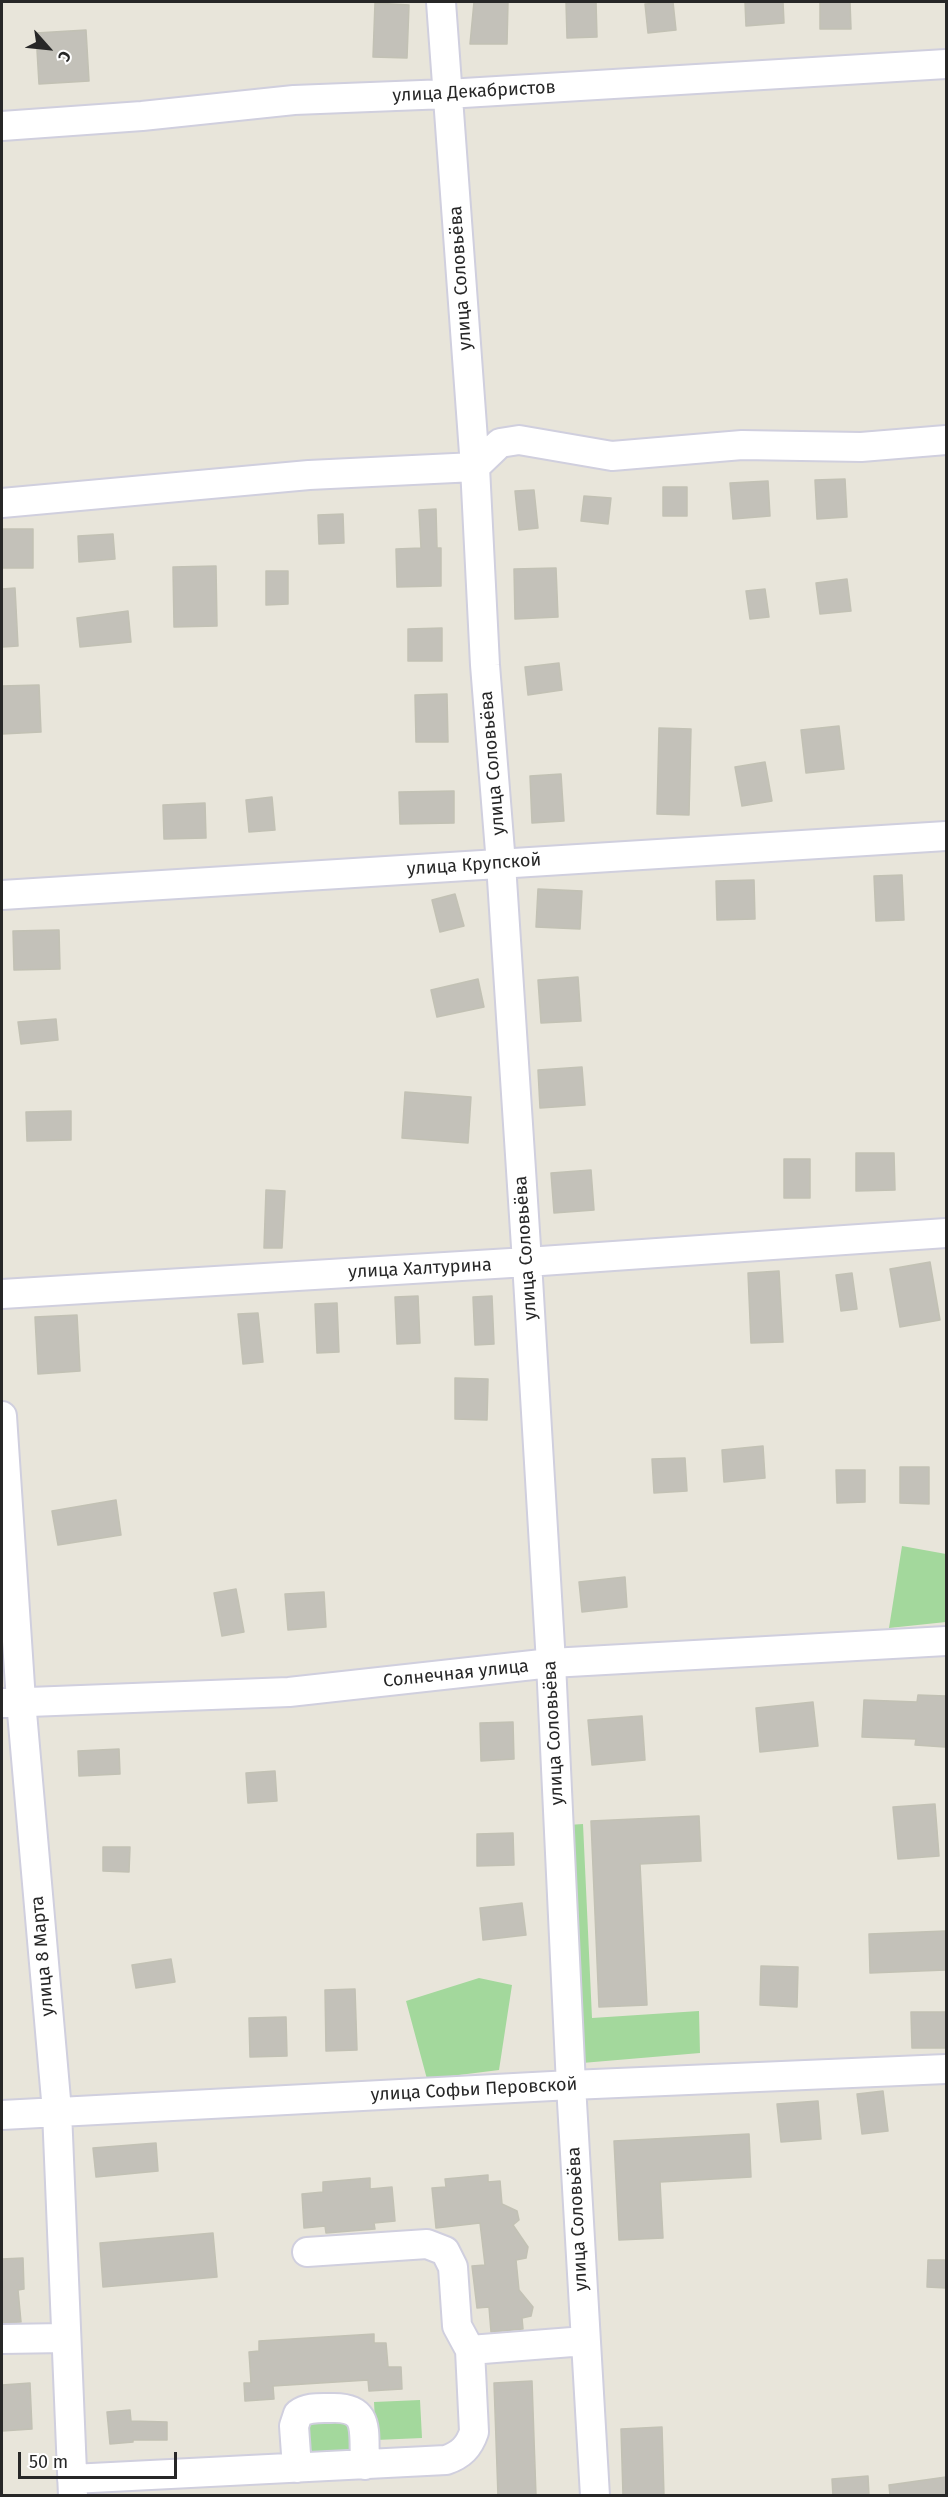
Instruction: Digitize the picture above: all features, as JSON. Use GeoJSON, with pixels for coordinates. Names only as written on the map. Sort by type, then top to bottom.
{"type":"FeatureCollection","features":[{"type":"Feature","properties":{"kind":"street","name":"улица Соловьёва"},"geometry":{"type":"LineString","coordinates":[[441,2],[475,467],[485,664],[501,864],[527,1262],[551,1663],[571,2085],[595,2496]]}},
{"type":"Feature","properties":{"kind":"street","name":"улица Декабристов"},"geometry":{"type":"LineString","coordinates":[[2,126],[142,116],[294,100],[447,94],[946,64]]}},
{"type":"Feature","properties":{"kind":"street"},"geometry":{"type":"LineString","coordinates":[[2,502],[309,475],[475,467],[500,443],[519,440],[612,456],[742,445],[861,447],[946,440]]}},
{"type":"Feature","properties":{"kind":"street","name":"улица Крупской"},"geometry":{"type":"LineString","coordinates":[[2,895],[946,836]]}},
{"type":"Feature","properties":{"kind":"street","name":"улица Халтурина"},"geometry":{"type":"LineString","coordinates":[[2,1294],[527,1262],[946,1233]]}},
{"type":"Feature","properties":{"kind":"street","name":"улица 8 Марта"},"geometry":{"type":"LineString","coordinates":[[2,1416],[11,1702],[57,2111],[73,2487]]}},
{"type":"Feature","properties":{"kind":"street","name":"Солнечная улица"},"geometry":{"type":"LineString","coordinates":[[11,1702],[289,1692],[551,1663],[946,1641]]}},
{"type":"Feature","properties":{"kind":"street","name":"улица Софьи Перовской"},"geometry":{"type":"LineString","coordinates":[[2,2115],[571,2085],[946,2069]]}},
{"type":"Feature","properties":{"kind":"street"},"geometry":{"type":"LineString","coordinates":[[73,2487],[297,2468],[446,2460],[464,2451],[474,2432],[470,2350],[457,2325],[453,2267],[445,2251],[427,2244],[307,2252]]}},
{"type":"Feature","properties":{"kind":"street"},"geometry":{"type":"LineString","coordinates":[[2,2339],[65,2338]]}},
{"type":"Feature","properties":{"kind":"street"},"geometry":{"type":"LineString","coordinates":[[470,2350],[585,2341]]}},
{"type":"Feature","properties":{"kind":"street"},"geometry":{"type":"LineString","coordinates":[[297,2468],[295,2420],[302,2411],[321,2408],[345,2407],[360,2415],[364,2464]]}},
{"type":"Feature","properties":{"kind":"green space"},"geometry":{"type":"Polygon","coordinates":[[[902,1546],[946,1554],[946,1622],[889,1628],[902,1546]]]}},
{"type":"Feature","properties":{"kind":"green space"},"geometry":{"type":"Polygon","coordinates":[[[583,1824],[592,2018],[699,2011],[700,2053],[582,2063],[568,1825],[583,1824]]]}},
{"type":"Feature","properties":{"kind":"green space"},"geometry":{"type":"Polygon","coordinates":[[[479,1978],[512,1985],[499,2070],[427,2079],[406,2001],[479,1978]]]}},
{"type":"Feature","properties":{"kind":"green space"},"geometry":{"type":"Polygon","coordinates":[[[420,2400],[422,2438],[376,2440],[374,2402],[420,2400]]]}},
{"type":"Feature","properties":{"kind":"green space"},"geometry":{"type":"Polygon","coordinates":[[[345,2413],[355,2445],[345,2453],[312,2459],[303,2452],[307,2417],[345,2413]]]}},
{"type":"Feature","properties":{"kind":"building"},"geometry":{"type":"Polygon","coordinates":[[[474,2],[508,2],[507,44],[470,44],[474,2]]]}},
{"type":"Feature","properties":{"kind":"building"},"geometry":{"type":"Polygon","coordinates":[[[566,2],[596,2],[597,37],[567,38],[566,2]]]}},
{"type":"Feature","properties":{"kind":"building"},"geometry":{"type":"Polygon","coordinates":[[[673,2],[676,30],[648,33],[645,4],[673,2]]]}},
{"type":"Feature","properties":{"kind":"building"},"geometry":{"type":"Polygon","coordinates":[[[745,2],[783,2],[784,23],[746,26],[745,2]]]}},
{"type":"Feature","properties":{"kind":"building"},"geometry":{"type":"Polygon","coordinates":[[[820,2],[850,2],[851,29],[820,29],[820,2]]]}},
{"type":"Feature","properties":{"kind":"building"},"geometry":{"type":"Polygon","coordinates":[[[375,3],[409,5],[407,58],[373,57],[375,3]]]}},
{"type":"Feature","properties":{"kind":"building"},"geometry":{"type":"Polygon","coordinates":[[[86,30],[89,81],[39,84],[36,33],[86,30]]]}},
{"type":"Feature","properties":{"kind":"building"},"geometry":{"type":"Polygon","coordinates":[[[845,479],[847,517],[817,519],[815,480],[845,479]]]}},
{"type":"Feature","properties":{"kind":"building"},"geometry":{"type":"Polygon","coordinates":[[[768,481],[770,516],[733,519],[730,483],[768,481]]]}},
{"type":"Feature","properties":{"kind":"building"},"geometry":{"type":"Polygon","coordinates":[[[663,487],[687,487],[687,516],[663,516],[663,487]]]}},
{"type":"Feature","properties":{"kind":"building"},"geometry":{"type":"Polygon","coordinates":[[[534,490],[538,528],[519,530],[515,491],[534,490]]]}},
{"type":"Feature","properties":{"kind":"building"},"geometry":{"type":"Polygon","coordinates":[[[584,496],[611,498],[608,524],[581,521],[584,496]]]}},
{"type":"Feature","properties":{"kind":"building"},"geometry":{"type":"Polygon","coordinates":[[[436,509],[437,548],[441,548],[441,586],[397,587],[396,549],[421,548],[419,510],[436,509]]]}},
{"type":"Feature","properties":{"kind":"building"},"geometry":{"type":"Polygon","coordinates":[[[343,514],[344,543],[319,544],[318,515],[343,514]]]}},
{"type":"Feature","properties":{"kind":"building"},"geometry":{"type":"Polygon","coordinates":[[[2,529],[33,529],[33,568],[2,568],[2,529]]]}},
{"type":"Feature","properties":{"kind":"building"},"geometry":{"type":"Polygon","coordinates":[[[113,534],[115,559],[79,562],[78,536],[113,534]]]}},
{"type":"Feature","properties":{"kind":"building"},"geometry":{"type":"Polygon","coordinates":[[[216,566],[217,626],[174,627],[173,567],[216,566]]]}},
{"type":"Feature","properties":{"kind":"building"},"geometry":{"type":"Polygon","coordinates":[[[556,568],[558,617],[515,619],[514,569],[556,568]]]}},
{"type":"Feature","properties":{"kind":"building"},"geometry":{"type":"Polygon","coordinates":[[[266,571],[288,571],[288,604],[266,605],[266,571]]]}},
{"type":"Feature","properties":{"kind":"building"},"geometry":{"type":"Polygon","coordinates":[[[847,579],[851,611],[820,614],[816,583],[847,579]]]}},
{"type":"Feature","properties":{"kind":"building"},"geometry":{"type":"Polygon","coordinates":[[[15,588],[18,646],[2,647],[2,589],[15,588]]]}},
{"type":"Feature","properties":{"kind":"building"},"geometry":{"type":"Polygon","coordinates":[[[765,589],[769,617],[750,619],[746,591],[765,589]]]}},
{"type":"Feature","properties":{"kind":"building"},"geometry":{"type":"Polygon","coordinates":[[[128,611],[131,642],[80,647],[77,618],[128,611]]]}},
{"type":"Feature","properties":{"kind":"building"},"geometry":{"type":"Polygon","coordinates":[[[442,628],[442,661],[408,661],[408,629],[442,628]]]}},
{"type":"Feature","properties":{"kind":"building"},"geometry":{"type":"Polygon","coordinates":[[[559,663],[562,690],[528,695],[525,667],[559,663]]]}},
{"type":"Feature","properties":{"kind":"building"},"geometry":{"type":"Polygon","coordinates":[[[39,685],[41,732],[2,734],[2,686],[39,685]]]}},
{"type":"Feature","properties":{"kind":"building"},"geometry":{"type":"Polygon","coordinates":[[[447,694],[448,742],[416,742],[415,695],[447,694]]]}},
{"type":"Feature","properties":{"kind":"building"},"geometry":{"type":"Polygon","coordinates":[[[839,726],[844,769],[806,773],[801,730],[839,726]]]}},
{"type":"Feature","properties":{"kind":"building"},"geometry":{"type":"Polygon","coordinates":[[[659,728],[691,729],[689,815],[657,814],[659,728]]]}},
{"type":"Feature","properties":{"kind":"building"},"geometry":{"type":"Polygon","coordinates":[[[765,762],[772,801],[742,806],[735,767],[765,762]]]}},
{"type":"Feature","properties":{"kind":"building"},"geometry":{"type":"Polygon","coordinates":[[[561,774],[564,821],[532,823],[530,776],[561,774]]]}},
{"type":"Feature","properties":{"kind":"building"},"geometry":{"type":"Polygon","coordinates":[[[454,791],[454,823],[400,824],[399,792],[454,791]]]}},
{"type":"Feature","properties":{"kind":"building"},"geometry":{"type":"Polygon","coordinates":[[[272,797],[275,830],[249,832],[246,800],[272,797]]]}},
{"type":"Feature","properties":{"kind":"building"},"geometry":{"type":"Polygon","coordinates":[[[205,803],[206,838],[164,839],[163,805],[205,803]]]}},
{"type":"Feature","properties":{"kind":"building"},"geometry":{"type":"Polygon","coordinates":[[[902,875],[904,920],[876,921],[874,876],[902,875]]]}},
{"type":"Feature","properties":{"kind":"building"},"geometry":{"type":"Polygon","coordinates":[[[754,880],[755,919],[717,920],[716,881],[754,880]]]}},
{"type":"Feature","properties":{"kind":"building"},"geometry":{"type":"Polygon","coordinates":[[[538,889],[582,891],[580,929],[536,927],[538,889]]]}},
{"type":"Feature","properties":{"kind":"building"},"geometry":{"type":"Polygon","coordinates":[[[455,894],[464,926],[440,932],[432,900],[455,894]]]}},
{"type":"Feature","properties":{"kind":"building"},"geometry":{"type":"Polygon","coordinates":[[[59,930],[60,969],[14,970],[13,931],[59,930]]]}},
{"type":"Feature","properties":{"kind":"building"},"geometry":{"type":"Polygon","coordinates":[[[578,977],[581,1021],[541,1023],[538,980],[578,977]]]}},
{"type":"Feature","properties":{"kind":"building"},"geometry":{"type":"Polygon","coordinates":[[[478,979],[484,1007],[437,1017],[431,990],[478,979]]]}},
{"type":"Feature","properties":{"kind":"building"},"geometry":{"type":"Polygon","coordinates":[[[56,1019],[58,1040],[21,1044],[18,1022],[56,1019]]]}},
{"type":"Feature","properties":{"kind":"building"},"geometry":{"type":"Polygon","coordinates":[[[582,1067],[585,1105],[540,1108],[538,1070],[582,1067]]]}},
{"type":"Feature","properties":{"kind":"building"},"geometry":{"type":"Polygon","coordinates":[[[405,1092],[471,1097],[468,1143],[402,1138],[405,1092]]]}},
{"type":"Feature","properties":{"kind":"building"},"geometry":{"type":"Polygon","coordinates":[[[71,1111],[71,1140],[27,1141],[26,1112],[71,1111]]]}},
{"type":"Feature","properties":{"kind":"building"},"geometry":{"type":"Polygon","coordinates":[[[856,1153],[894,1153],[895,1190],[856,1191],[856,1153]]]}},
{"type":"Feature","properties":{"kind":"building"},"geometry":{"type":"Polygon","coordinates":[[[784,1159],[810,1159],[810,1198],[784,1198],[784,1159]]]}},
{"type":"Feature","properties":{"kind":"building"},"geometry":{"type":"Polygon","coordinates":[[[591,1170],[594,1210],[554,1213],[551,1173],[591,1170]]]}},
{"type":"Feature","properties":{"kind":"building"},"geometry":{"type":"Polygon","coordinates":[[[266,1190],[285,1191],[282,1248],[264,1248],[266,1190]]]}},
{"type":"Feature","properties":{"kind":"building"},"geometry":{"type":"Polygon","coordinates":[[[930,1262],[940,1320],[900,1327],[890,1269],[930,1262]]]}},
{"type":"Feature","properties":{"kind":"building"},"geometry":{"type":"Polygon","coordinates":[[[779,1271],[783,1342],[751,1343],[748,1273],[779,1271]]]}},
{"type":"Feature","properties":{"kind":"building"},"geometry":{"type":"Polygon","coordinates":[[[852,1273],[857,1309],[841,1311],[836,1275],[852,1273]]]}},
{"type":"Feature","properties":{"kind":"building"},"geometry":{"type":"Polygon","coordinates":[[[418,1296],[420,1343],[397,1344],[395,1297],[418,1296]]]}},
{"type":"Feature","properties":{"kind":"building"},"geometry":{"type":"Polygon","coordinates":[[[492,1296],[494,1344],[475,1345],[473,1297],[492,1296]]]}},
{"type":"Feature","properties":{"kind":"building"},"geometry":{"type":"Polygon","coordinates":[[[337,1303],[339,1352],[317,1353],[315,1304],[337,1303]]]}},
{"type":"Feature","properties":{"kind":"building"},"geometry":{"type":"Polygon","coordinates":[[[258,1313],[263,1362],[243,1364],[238,1314],[258,1313]]]}},
{"type":"Feature","properties":{"kind":"building"},"geometry":{"type":"Polygon","coordinates":[[[77,1315],[80,1371],[38,1374],[35,1317],[77,1315]]]}},
{"type":"Feature","properties":{"kind":"building"},"geometry":{"type":"Polygon","coordinates":[[[455,1378],[488,1379],[487,1420],[455,1419],[455,1378]]]}},
{"type":"Feature","properties":{"kind":"building"},"geometry":{"type":"Polygon","coordinates":[[[763,1446],[765,1478],[724,1482],[722,1450],[763,1446]]]}},
{"type":"Feature","properties":{"kind":"building"},"geometry":{"type":"Polygon","coordinates":[[[685,1458],[687,1491],[654,1493],[652,1459],[685,1458]]]}},
{"type":"Feature","properties":{"kind":"building"},"geometry":{"type":"Polygon","coordinates":[[[900,1467],[929,1467],[929,1504],[900,1503],[900,1467]]]}},
{"type":"Feature","properties":{"kind":"building"},"geometry":{"type":"Polygon","coordinates":[[[836,1470],[865,1470],[865,1502],[837,1503],[836,1470]]]}},
{"type":"Feature","properties":{"kind":"building"},"geometry":{"type":"Polygon","coordinates":[[[116,1500],[121,1535],[58,1545],[52,1511],[116,1500]]]}},
{"type":"Feature","properties":{"kind":"building"},"geometry":{"type":"Polygon","coordinates":[[[625,1577],[627,1607],[582,1612],[579,1582],[625,1577]]]}},
{"type":"Feature","properties":{"kind":"building"},"geometry":{"type":"Polygon","coordinates":[[[236,1589],[244,1632],[222,1636],[214,1593],[236,1589]]]}},
{"type":"Feature","properties":{"kind":"building"},"geometry":{"type":"Polygon","coordinates":[[[324,1592],[326,1627],[288,1630],[285,1594],[324,1592]]]}},
{"type":"Feature","properties":{"kind":"building"},"geometry":{"type":"Polygon","coordinates":[[[918,1695],[946,1696],[945,1747],[915,1745],[916,1739],[862,1737],[864,1700],[917,1702],[918,1695]]]}},
{"type":"Feature","properties":{"kind":"building"},"geometry":{"type":"Polygon","coordinates":[[[813,1702],[818,1746],[760,1752],[756,1708],[813,1702]]]}},
{"type":"Feature","properties":{"kind":"building"},"geometry":{"type":"Polygon","coordinates":[[[642,1716],[645,1760],[592,1765],[588,1720],[642,1716]]]}},
{"type":"Feature","properties":{"kind":"building"},"geometry":{"type":"Polygon","coordinates":[[[513,1722],[514,1759],[481,1761],[480,1723],[513,1722]]]}},
{"type":"Feature","properties":{"kind":"building"},"geometry":{"type":"Polygon","coordinates":[[[119,1749],[120,1774],[79,1776],[78,1751],[119,1749]]]}},
{"type":"Feature","properties":{"kind":"building"},"geometry":{"type":"Polygon","coordinates":[[[275,1771],[277,1801],[248,1803],[246,1773],[275,1771]]]}},
{"type":"Feature","properties":{"kind":"building"},"geometry":{"type":"Polygon","coordinates":[[[935,1804],[939,1856],[898,1859],[893,1807],[935,1804]]]}},
{"type":"Feature","properties":{"kind":"building"},"geometry":{"type":"Polygon","coordinates":[[[699,1816],[701,1861],[640,1864],[647,2005],[599,2007],[591,1821],[699,1816]]]}},
{"type":"Feature","properties":{"kind":"building"},"geometry":{"type":"Polygon","coordinates":[[[513,1833],[514,1865],[477,1866],[477,1834],[513,1833]]]}},
{"type":"Feature","properties":{"kind":"building"},"geometry":{"type":"Polygon","coordinates":[[[103,1847],[130,1847],[129,1872],[103,1871],[103,1847]]]}},
{"type":"Feature","properties":{"kind":"building"},"geometry":{"type":"Polygon","coordinates":[[[522,1903],[526,1935],[483,1940],[480,1908],[522,1903]]]}},
{"type":"Feature","properties":{"kind":"building"},"geometry":{"type":"Polygon","coordinates":[[[946,1931],[946,1970],[870,1973],[869,1934],[946,1931]]]}},
{"type":"Feature","properties":{"kind":"building"},"geometry":{"type":"Polygon","coordinates":[[[171,1959],[175,1982],[136,1988],[132,1965],[171,1959]]]}},
{"type":"Feature","properties":{"kind":"building"},"geometry":{"type":"Polygon","coordinates":[[[761,1966],[798,1967],[797,2007],[760,2005],[761,1966]]]}},
{"type":"Feature","properties":{"kind":"building"},"geometry":{"type":"Polygon","coordinates":[[[355,1989],[357,2050],[326,2051],[325,1990],[355,1989]]]}},
{"type":"Feature","properties":{"kind":"building"},"geometry":{"type":"Polygon","coordinates":[[[911,2012],[946,2012],[946,2048],[912,2048],[911,2012]]]}},
{"type":"Feature","properties":{"kind":"building"},"geometry":{"type":"Polygon","coordinates":[[[286,2017],[287,2056],[250,2057],[249,2018],[286,2017]]]}},
{"type":"Feature","properties":{"kind":"building"},"geometry":{"type":"Polygon","coordinates":[[[883,2091],[888,2131],[862,2134],[857,2094],[883,2091]]]}},
{"type":"Feature","properties":{"kind":"building"},"geometry":{"type":"Polygon","coordinates":[[[818,2101],[821,2139],[781,2142],[777,2104],[818,2101]]]}},
{"type":"Feature","properties":{"kind":"building"},"geometry":{"type":"Polygon","coordinates":[[[749,2134],[751,2177],[660,2182],[663,2238],[619,2240],[614,2141],[749,2134]]]}},
{"type":"Feature","properties":{"kind":"building"},"geometry":{"type":"Polygon","coordinates":[[[156,2143],[158,2171],[96,2177],[93,2148],[156,2143]]]}},
{"type":"Feature","properties":{"kind":"building"},"geometry":{"type":"Polygon","coordinates":[[[488,2175],[488,2182],[500,2181],[502,2204],[517,2211],[519,2220],[513,2225],[528,2247],[526,2258],[516,2260],[519,2290],[533,2307],[531,2316],[522,2318],[523,2329],[491,2332],[489,2307],[477,2308],[472,2266],[485,2265],[480,2223],[436,2228],[432,2188],[446,2187],[445,2179],[488,2175]]]}},
{"type":"Feature","properties":{"kind":"building"},"geometry":{"type":"Polygon","coordinates":[[[370,2178],[370,2189],[392,2187],[395,2221],[374,2223],[375,2229],[326,2233],[325,2226],[304,2228],[302,2194],[323,2192],[323,2182],[370,2178]]]}},
{"type":"Feature","properties":{"kind":"building"},"geometry":{"type":"Polygon","coordinates":[[[213,2233],[217,2277],[103,2287],[100,2243],[213,2233]]]}},
{"type":"Feature","properties":{"kind":"building"},"geometry":{"type":"Polygon","coordinates":[[[23,2258],[24,2289],[18,2290],[21,2322],[2,2323],[2,2259],[23,2258]]]}},
{"type":"Feature","properties":{"kind":"building"},"geometry":{"type":"Polygon","coordinates":[[[928,2260],[946,2260],[946,2288],[927,2287],[928,2260]]]}},
{"type":"Feature","properties":{"kind":"building"},"geometry":{"type":"Polygon","coordinates":[[[374,2334],[374,2343],[386,2343],[388,2367],[401,2367],[402,2389],[369,2391],[368,2380],[273,2386],[274,2399],[245,2401],[244,2383],[251,2383],[249,2352],[259,2351],[259,2341],[374,2334]]]}},
{"type":"Feature","properties":{"kind":"building"},"geometry":{"type":"Polygon","coordinates":[[[532,2381],[536,2496],[498,2496],[494,2383],[532,2381]]]}},
{"type":"Feature","properties":{"kind":"building"},"geometry":{"type":"Polygon","coordinates":[[[30,2383],[32,2429],[2,2431],[2,2385],[30,2383]]]}},
{"type":"Feature","properties":{"kind":"building"},"geometry":{"type":"Polygon","coordinates":[[[130,2410],[131,2421],[167,2422],[167,2440],[133,2440],[133,2442],[110,2444],[107,2412],[130,2410]]]}},
{"type":"Feature","properties":{"kind":"building"},"geometry":{"type":"Polygon","coordinates":[[[662,2427],[664,2496],[623,2496],[621,2429],[662,2427]]]}},
{"type":"Feature","properties":{"kind":"building"},"geometry":{"type":"Polygon","coordinates":[[[868,2476],[869,2496],[833,2496],[832,2479],[868,2476]]]}},
{"type":"Feature","properties":{"kind":"building"},"geometry":{"type":"Polygon","coordinates":[[[946,2477],[946,2496],[890,2496],[889,2485],[946,2477]]]}}]}
